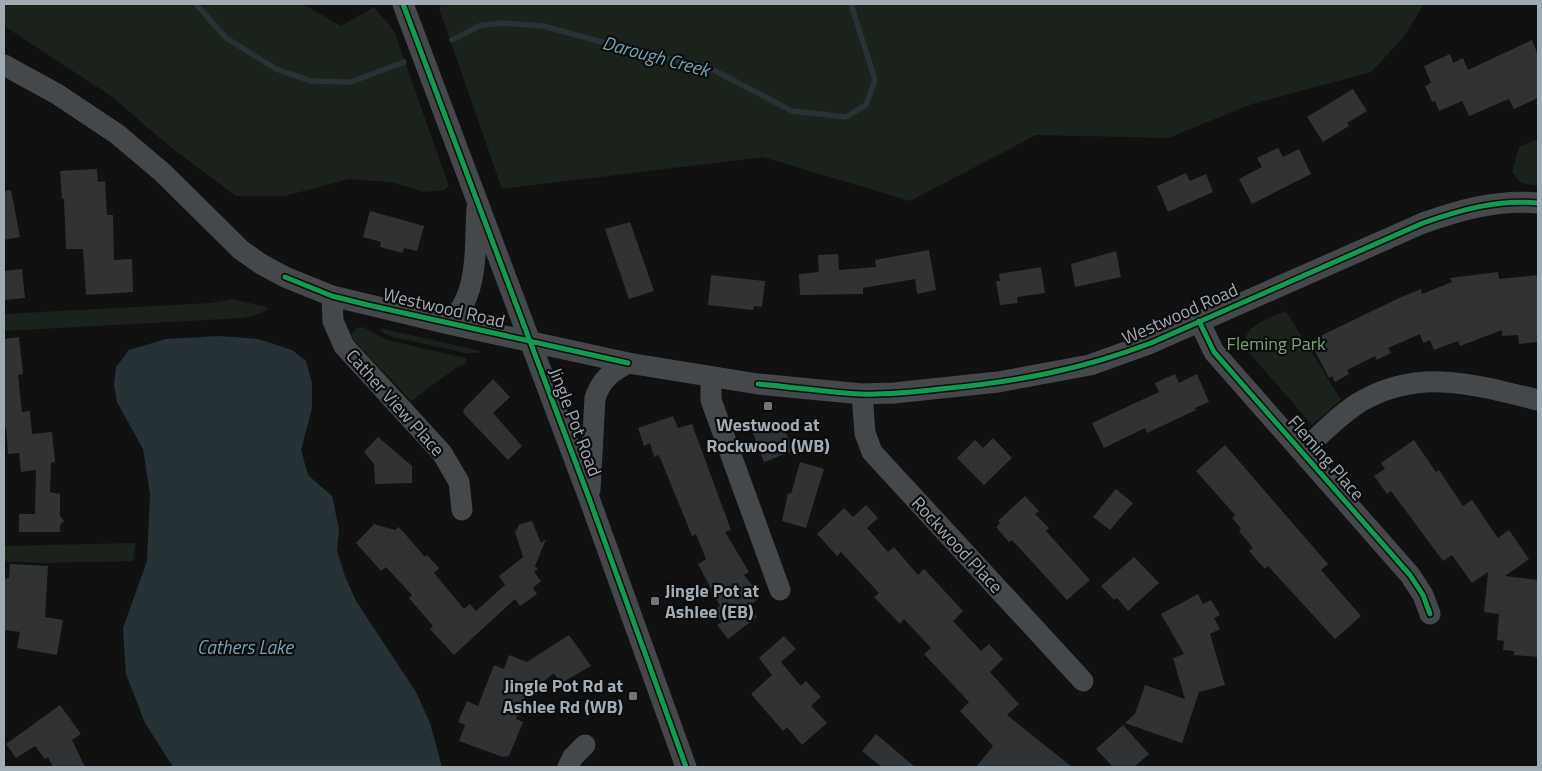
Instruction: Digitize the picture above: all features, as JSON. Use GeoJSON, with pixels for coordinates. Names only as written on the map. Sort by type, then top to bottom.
{"type":"FeatureCollection","features":[{"type":"Feature","properties":{"kind":"street","name":"Jingle Pot Road"},"geometry":{"type":"LineString","coordinates":[[403,4],[589,498],[686,767]]}},
{"type":"Feature","properties":{"kind":"street","name":"Westwood Road"},"geometry":{"type":"LineString","coordinates":[[4,65],[57,94],[116,134],[162,172],[222,233],[261,264],[332,296],[628,363],[711,378],[862,394],[954,388],[1071,370],[1108,360],[1423,223],[1466,209],[1490,204],[1538,203]]}},
{"type":"Feature","properties":{"kind":"street"},"geometry":{"type":"LineString","coordinates":[[449,324],[463,305],[470,287],[474,260],[477,199]]}},
{"type":"Feature","properties":{"kind":"street","name":"Cather View Place"},"geometry":{"type":"LineString","coordinates":[[332,296],[333,321],[344,346],[442,453],[459,482],[462,510]]}},
{"type":"Feature","properties":{"kind":"street","name":"Fleming Place"},"geometry":{"type":"LineString","coordinates":[[1199,322],[1214,352],[1410,575],[1423,595],[1430,614]]}},
{"type":"Feature","properties":{"kind":"street"},"geometry":{"type":"LineString","coordinates":[[589,498],[595,398],[599,386],[606,377],[628,363]]}},
{"type":"Feature","properties":{"kind":"street"},"geometry":{"type":"LineString","coordinates":[[711,378],[711,400],[780,590]]}},
{"type":"Feature","properties":{"kind":"street"},"geometry":{"type":"LineString","coordinates":[[1302,452],[1359,403],[1403,384],[1430,381],[1458,382],[1538,400]]}},
{"type":"Feature","properties":{"kind":"street","name":"Rockwood Place"},"geometry":{"type":"LineString","coordinates":[[862,394],[865,433],[872,452],[1083,681]]}},
{"type":"Feature","properties":{"kind":"street"},"geometry":{"type":"LineString","coordinates":[[568,767],[573,757],[585,745]]}},
{"type":"Feature","properties":{"kind":"green space"},"geometry":{"type":"Polygon","coordinates":[[[4,4],[303,4],[341,26],[374,7],[394,31],[449,186],[444,190],[424,192],[391,182],[349,179],[285,196],[236,196],[169,146],[111,96],[4,26],[4,4]]]}},
{"type":"Feature","properties":{"kind":"green space"},"geometry":{"type":"Polygon","coordinates":[[[442,4],[1424,4],[1404,37],[1371,72],[1252,104],[1168,138],[1036,135],[910,201],[763,157],[502,189],[439,8],[442,4]]]}},
{"type":"Feature","properties":{"kind":"green space"},"geometry":{"type":"Polygon","coordinates":[[[1535,140],[1538,142],[1538,186],[1521,183],[1512,172],[1519,147],[1535,140]]]}},
{"type":"Feature","properties":{"kind":"green space"},"geometry":{"type":"Polygon","coordinates":[[[233,299],[269,308],[259,314],[243,318],[4,331],[4,314],[211,303],[233,299]]]}},
{"type":"Feature","properties":{"kind":"green space","name":"Fleming Park"},"geometry":{"type":"Polygon","coordinates":[[[1286,311],[1341,400],[1312,425],[1247,350],[1245,342],[1247,335],[1256,324],[1286,311]]]}},
{"type":"Feature","properties":{"kind":"green space"},"geometry":{"type":"Polygon","coordinates":[[[363,327],[387,340],[465,358],[467,363],[456,368],[411,401],[353,339],[351,335],[356,328],[363,327]]]}},
{"type":"Feature","properties":{"kind":"green space"},"geometry":{"type":"Polygon","coordinates":[[[380,328],[480,351],[479,353],[465,353],[393,337],[383,333],[380,328]]]}},
{"type":"Feature","properties":{"kind":"green space"},"geometry":{"type":"Polygon","coordinates":[[[136,543],[133,561],[43,563],[4,561],[4,546],[136,543]]]}},
{"type":"Feature","properties":{"kind":"water","name":"Cathers Lake"},"geometry":{"type":"Polygon","coordinates":[[[219,336],[258,339],[292,350],[306,361],[312,383],[312,408],[301,450],[308,475],[332,496],[339,529],[337,551],[345,576],[356,601],[416,692],[430,723],[442,767],[173,767],[145,723],[126,674],[123,628],[147,561],[150,494],[143,449],[117,402],[114,385],[116,367],[129,350],[166,339],[219,336]]]}},
{"type":"Feature","properties":{"kind":"building"},"geometry":{"type":"Polygon","coordinates":[[[1532,40],[1538,55],[1538,98],[1514,109],[1509,99],[1469,116],[1462,101],[1439,111],[1435,101],[1432,102],[1425,86],[1431,83],[1424,66],[1450,54],[1453,63],[1463,58],[1468,70],[1532,40]]]}},
{"type":"Feature","properties":{"kind":"building"},"geometry":{"type":"Polygon","coordinates":[[[1353,89],[1367,111],[1347,123],[1349,126],[1323,142],[1307,117],[1353,89]]]}},
{"type":"Feature","properties":{"kind":"building"},"geometry":{"type":"Polygon","coordinates":[[[1278,148],[1283,157],[1299,149],[1311,174],[1252,204],[1239,179],[1262,167],[1257,158],[1278,148]]]}},
{"type":"Feature","properties":{"kind":"building"},"geometry":{"type":"Polygon","coordinates":[[[97,169],[98,182],[105,181],[107,215],[113,215],[114,260],[132,259],[133,292],[86,295],[83,249],[66,249],[64,199],[62,199],[60,171],[97,169]]]}},
{"type":"Feature","properties":{"kind":"building"},"geometry":{"type":"Polygon","coordinates":[[[1186,173],[1190,181],[1206,174],[1213,192],[1168,212],[1157,186],[1186,173]]]}},
{"type":"Feature","properties":{"kind":"building"},"geometry":{"type":"Polygon","coordinates":[[[11,190],[20,237],[4,240],[4,191],[11,190]]]}},
{"type":"Feature","properties":{"kind":"building"},"geometry":{"type":"Polygon","coordinates":[[[370,211],[424,226],[417,251],[404,248],[402,253],[380,247],[381,242],[363,237],[370,211]]]}},
{"type":"Feature","properties":{"kind":"building"},"geometry":{"type":"Polygon","coordinates":[[[630,222],[654,291],[629,299],[605,229],[630,222]]]}},
{"type":"Feature","properties":{"kind":"building"},"geometry":{"type":"Polygon","coordinates":[[[929,250],[936,290],[917,294],[915,279],[863,288],[863,294],[800,295],[799,274],[819,272],[818,255],[838,254],[839,270],[876,267],[875,260],[929,250]]]}},
{"type":"Feature","properties":{"kind":"building"},"geometry":{"type":"Polygon","coordinates":[[[1116,251],[1121,277],[1075,287],[1071,264],[1116,251]]]}},
{"type":"Feature","properties":{"kind":"building"},"geometry":{"type":"Polygon","coordinates":[[[1041,267],[1045,293],[1017,297],[1018,303],[1000,305],[996,281],[1000,281],[999,274],[1041,267]]]}},
{"type":"Feature","properties":{"kind":"building"},"geometry":{"type":"Polygon","coordinates":[[[22,269],[25,298],[4,300],[4,271],[22,269]]]}},
{"type":"Feature","properties":{"kind":"building"},"geometry":{"type":"Polygon","coordinates":[[[1498,272],[1499,279],[1538,275],[1538,342],[1519,344],[1518,335],[1502,336],[1502,330],[1460,346],[1458,341],[1434,350],[1430,340],[1423,343],[1420,334],[1388,348],[1391,353],[1377,360],[1375,356],[1347,370],[1349,374],[1335,382],[1332,376],[1329,378],[1310,341],[1399,298],[1421,289],[1422,294],[1452,282],[1450,278],[1498,272]]]}},
{"type":"Feature","properties":{"kind":"building"},"geometry":{"type":"Polygon","coordinates":[[[711,275],[765,281],[762,307],[754,306],[753,310],[708,305],[711,275]]]}},
{"type":"Feature","properties":{"kind":"building"},"geometry":{"type":"Polygon","coordinates":[[[19,337],[23,374],[18,375],[22,412],[30,411],[32,434],[52,432],[55,462],[51,463],[50,492],[60,494],[60,516],[64,521],[60,525],[60,532],[19,532],[19,514],[35,514],[36,470],[21,472],[19,453],[8,454],[6,427],[4,427],[4,339],[19,337]]]}},
{"type":"Feature","properties":{"kind":"building"},"geometry":{"type":"Polygon","coordinates":[[[1175,374],[1179,383],[1197,374],[1209,402],[1147,433],[1145,428],[1104,448],[1092,423],[1159,392],[1155,383],[1175,374]]]}},
{"type":"Feature","properties":{"kind":"building"},"geometry":{"type":"Polygon","coordinates":[[[493,379],[510,397],[493,413],[522,446],[508,460],[464,414],[463,410],[493,379]]]}},
{"type":"Feature","properties":{"kind":"building"},"geometry":{"type":"Polygon","coordinates":[[[673,416],[678,428],[692,424],[731,530],[725,532],[749,572],[744,575],[761,597],[749,606],[757,617],[728,639],[717,625],[722,622],[713,611],[720,606],[698,564],[706,559],[696,534],[692,536],[659,455],[654,457],[650,443],[644,446],[638,428],[673,416]]]}},
{"type":"Feature","properties":{"kind":"building"},"geometry":{"type":"Polygon","coordinates":[[[782,422],[793,451],[764,462],[753,433],[782,422]]]}},
{"type":"Feature","properties":{"kind":"building"},"geometry":{"type":"Polygon","coordinates":[[[378,437],[412,466],[412,483],[375,484],[374,464],[364,452],[378,437]]]}},
{"type":"Feature","properties":{"kind":"building"},"geometry":{"type":"Polygon","coordinates":[[[993,438],[1012,458],[984,485],[957,458],[975,440],[983,448],[993,438]]]}},
{"type":"Feature","properties":{"kind":"building"},"geometry":{"type":"Polygon","coordinates":[[[1414,440],[1436,472],[1439,470],[1463,506],[1472,500],[1498,538],[1509,530],[1529,559],[1505,576],[1538,580],[1538,657],[1514,655],[1514,651],[1503,650],[1504,641],[1497,640],[1499,614],[1484,612],[1488,572],[1472,583],[1452,555],[1443,561],[1391,491],[1387,494],[1374,476],[1385,469],[1381,463],[1414,440]]]}},
{"type":"Feature","properties":{"kind":"building"},"geometry":{"type":"Polygon","coordinates":[[[1225,445],[1328,564],[1321,570],[1361,616],[1335,639],[1268,566],[1265,569],[1249,551],[1253,548],[1239,531],[1241,528],[1232,518],[1235,515],[1196,471],[1225,445]]]}},
{"type":"Feature","properties":{"kind":"building"},"geometry":{"type":"Polygon","coordinates":[[[800,462],[824,469],[806,528],[782,521],[788,493],[791,494],[800,462]]]}},
{"type":"Feature","properties":{"kind":"building"},"geometry":{"type":"Polygon","coordinates":[[[1116,489],[1133,503],[1110,530],[1093,517],[1116,489]]]}},
{"type":"Feature","properties":{"kind":"building"},"geometry":{"type":"Polygon","coordinates":[[[1025,496],[1039,511],[1035,514],[1049,528],[1046,531],[1090,580],[1067,600],[1012,540],[1009,542],[996,527],[1000,523],[998,521],[1025,496]]]}},
{"type":"Feature","properties":{"kind":"building"},"geometry":{"type":"Polygon","coordinates":[[[866,505],[878,518],[867,528],[888,552],[894,547],[918,575],[924,569],[963,611],[953,621],[981,651],[989,644],[1003,659],[990,672],[1019,704],[1007,715],[1072,767],[976,767],[993,746],[960,711],[969,702],[924,654],[931,648],[904,619],[900,624],[874,597],[879,593],[841,552],[837,556],[817,534],[844,508],[853,517],[866,505]]]}},
{"type":"Feature","properties":{"kind":"building"},"geometry":{"type":"Polygon","coordinates":[[[532,521],[541,543],[546,539],[535,566],[538,569],[534,572],[541,581],[533,588],[537,594],[520,606],[515,599],[454,655],[430,629],[433,626],[409,598],[412,595],[386,567],[381,571],[356,543],[374,524],[395,530],[399,527],[425,557],[427,555],[439,568],[434,573],[464,609],[470,604],[476,611],[505,585],[499,576],[523,557],[515,532],[518,525],[532,521]]]}},
{"type":"Feature","properties":{"kind":"building"},"geometry":{"type":"Polygon","coordinates":[[[1134,557],[1159,583],[1128,611],[1117,598],[1114,600],[1101,586],[1134,557]]]}},
{"type":"Feature","properties":{"kind":"building"},"geometry":{"type":"Polygon","coordinates":[[[10,564],[48,566],[45,617],[63,620],[57,655],[17,648],[20,632],[4,630],[4,579],[9,578],[10,564]]]}},
{"type":"Feature","properties":{"kind":"building"},"geometry":{"type":"Polygon","coordinates":[[[1198,594],[1203,604],[1211,600],[1220,615],[1214,618],[1220,629],[1210,634],[1225,685],[1199,692],[1182,743],[1125,723],[1135,714],[1145,685],[1185,699],[1173,658],[1184,654],[1161,614],[1198,594]]]}},
{"type":"Feature","properties":{"kind":"building"},"geometry":{"type":"Polygon","coordinates":[[[569,635],[591,666],[563,682],[560,682],[554,673],[525,697],[516,719],[523,722],[509,756],[503,757],[459,741],[465,725],[458,722],[467,701],[478,706],[494,665],[504,669],[509,655],[527,662],[569,635]]]}},
{"type":"Feature","properties":{"kind":"building"},"geometry":{"type":"Polygon","coordinates":[[[784,636],[796,649],[781,662],[801,686],[806,681],[821,697],[811,706],[827,723],[802,745],[787,727],[783,731],[751,694],[772,675],[759,658],[784,636]]]}},
{"type":"Feature","properties":{"kind":"building"},"geometry":{"type":"Polygon","coordinates":[[[60,705],[81,734],[72,740],[85,767],[53,767],[48,757],[45,759],[35,746],[16,758],[6,744],[60,705]]]}},
{"type":"Feature","properties":{"kind":"building"},"geometry":{"type":"Polygon","coordinates":[[[1123,725],[1149,754],[1134,767],[1113,767],[1096,749],[1123,725]]]}},
{"type":"Feature","properties":{"kind":"building"},"geometry":{"type":"Polygon","coordinates":[[[876,734],[915,767],[882,767],[862,751],[876,734]]]}},
{"type":"Feature","properties":{"kind":"waterway","name":"Darough Creek"},"geometry":{"type":"LineString","coordinates":[[196,4],[226,38],[276,69],[311,81],[351,82],[404,62]]}},
{"type":"Feature","properties":{"kind":"waterway","name":"Darough Creek"},"geometry":{"type":"LineString","coordinates":[[452,40],[479,26],[500,23],[543,26],[650,55],[706,66],[792,111],[846,117],[866,105],[875,80],[851,4]]}},
{"type":"Feature","properties":{"kind":"cycle path"},"geometry":{"type":"LineString","coordinates":[[403,4],[589,498],[686,767]]}},
{"type":"Feature","properties":{"kind":"cycle path"},"geometry":{"type":"LineString","coordinates":[[758,384],[847,393],[890,394],[994,383],[1073,368],[1151,343],[1423,223],[1494,204],[1538,203]]}},
{"type":"Feature","properties":{"kind":"cycle path"},"geometry":{"type":"LineString","coordinates":[[285,277],[332,296],[628,363]]}},
{"type":"Feature","properties":{"kind":"cycle path"},"geometry":{"type":"LineString","coordinates":[[1199,321],[1214,352],[1410,575],[1423,595],[1430,614]]}},
{"type":"Feature","properties":{"kind":"place","name":"Westwood at Rockwood (WB)"},"geometry":{"type":"Point","coordinates":[768,406]}},
{"type":"Feature","properties":{"kind":"place","name":"Jingle Pot at Ashlee (EB)"},"geometry":{"type":"Point","coordinates":[655,601]}},
{"type":"Feature","properties":{"kind":"place","name":"Jingle Pot Rd at Ashlee Rd (WB)"},"geometry":{"type":"Point","coordinates":[633,696]}}]}
